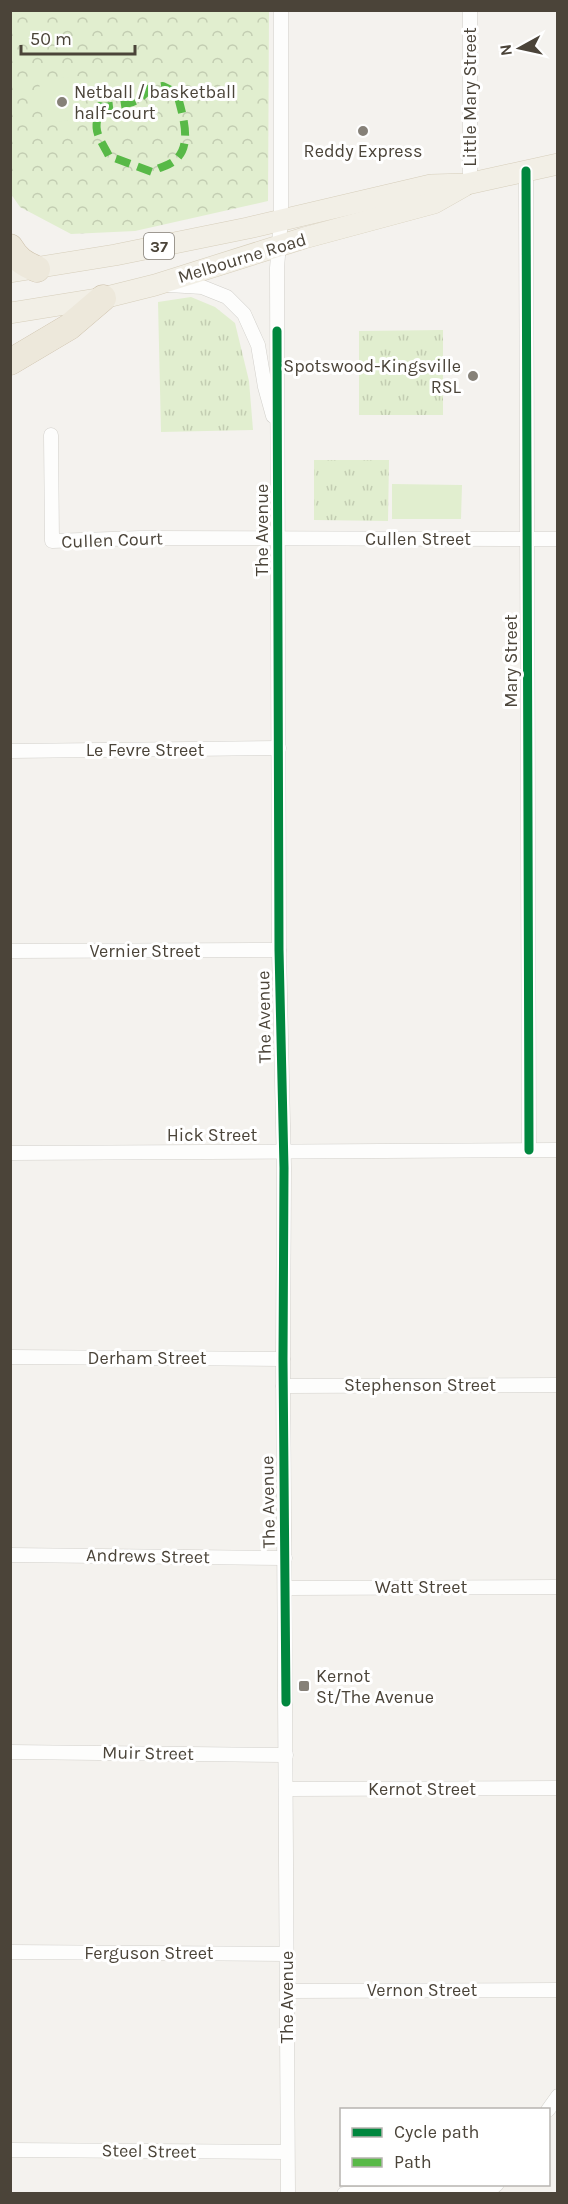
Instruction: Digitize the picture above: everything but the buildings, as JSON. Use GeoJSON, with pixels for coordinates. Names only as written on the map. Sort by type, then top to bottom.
{"type":"FeatureCollection","features":[{"type":"Feature","properties":{"kind":"highway"},"geometry":{"type":"LineString","coordinates":[[10,247],[25,265],[36,269]]}},
{"type":"Feature","properties":{"kind":"highway"},"geometry":{"type":"LineString","coordinates":[[10,362],[69,327],[103,298]]}},
{"type":"Feature","properties":{"kind":"main road","name":"Melbourne Road"},"geometry":{"type":"LineString","coordinates":[[10,272],[127,253],[248,228],[431,185],[468,184],[558,164]]}},
{"type":"Feature","properties":{"kind":"main road","name":"Melbourne Road"},"geometry":{"type":"LineString","coordinates":[[10,313],[103,298],[155,285],[278,246],[434,203],[468,184]]}},
{"type":"Feature","properties":{"kind":"street","name":"The Avenue"},"geometry":{"type":"LineString","coordinates":[[280,10],[282,219],[278,246],[279,950],[284,1152],[283,1386],[288,2193]]}},
{"type":"Feature","properties":{"kind":"street","name":"Little Mary Street"},"geometry":{"type":"LineString","coordinates":[[468,184],[470,10]]}},
{"type":"Feature","properties":{"kind":"street","name":"Mary Street"},"geometry":{"type":"LineString","coordinates":[[526,171],[529,1150]]}},
{"type":"Feature","properties":{"kind":"street","name":"The Avenue"},"geometry":{"type":"LineString","coordinates":[[155,285],[202,287],[227,297],[244,314],[258,345],[265,387],[278,433]]}},
{"type":"Feature","properties":{"kind":"street","name":"Cullen Court"},"geometry":{"type":"LineString","coordinates":[[51,435],[52,541],[141,538],[278,539]]}},
{"type":"Feature","properties":{"kind":"street","name":"Cullen Street"},"geometry":{"type":"LineString","coordinates":[[278,539],[558,539]]}},
{"type":"Feature","properties":{"kind":"street","name":"Le Fevre Street"},"geometry":{"type":"LineString","coordinates":[[10,751],[279,748]]}},
{"type":"Feature","properties":{"kind":"street","name":"Vernier Street"},"geometry":{"type":"LineString","coordinates":[[10,951],[279,950]]}},
{"type":"Feature","properties":{"kind":"street","name":"Hick Street"},"geometry":{"type":"LineString","coordinates":[[10,1153],[558,1150]]}},
{"type":"Feature","properties":{"kind":"street","name":"Derham Street"},"geometry":{"type":"LineString","coordinates":[[10,1357],[283,1359]]}},
{"type":"Feature","properties":{"kind":"street","name":"Stephenson Street"},"geometry":{"type":"LineString","coordinates":[[283,1386],[558,1385]]}},
{"type":"Feature","properties":{"kind":"street","name":"Andrews Street"},"geometry":{"type":"LineString","coordinates":[[10,1555],[285,1557]]}},
{"type":"Feature","properties":{"kind":"street","name":"Watt Street"},"geometry":{"type":"LineString","coordinates":[[285,1588],[558,1587]]}},
{"type":"Feature","properties":{"kind":"street","name":"Muir Street"},"geometry":{"type":"LineString","coordinates":[[10,1752],[286,1755]]}},
{"type":"Feature","properties":{"kind":"street","name":"Kernot Street"},"geometry":{"type":"LineString","coordinates":[[286,1789],[558,1788]]}},
{"type":"Feature","properties":{"kind":"street","name":"Ferguson Street"},"geometry":{"type":"LineString","coordinates":[[10,1952],[287,1954]]}},
{"type":"Feature","properties":{"kind":"street","name":"Vernon Street"},"geometry":{"type":"LineString","coordinates":[[287,1991],[558,1990]]}},
{"type":"Feature","properties":{"kind":"street","name":"Steel Street"},"geometry":{"type":"LineString","coordinates":[[10,2150],[287,2152]]}},
{"type":"Feature","properties":{"kind":"street"},"geometry":{"type":"LineString","coordinates":[[344,2193],[479,2192],[490,2190],[495,2186]]}},
{"type":"Feature","properties":{"kind":"green space"},"geometry":{"type":"Polygon","coordinates":[[[11,11],[269,11],[268,201],[135,231],[71,234],[20,207],[11,194],[11,11]]]}},
{"type":"Feature","properties":{"kind":"green space","name":"Netball / basketball half-court"},"geometry":{"type":"Polygon","coordinates":[[[80,76],[84,119],[43,123],[39,80],[80,76]]]}},
{"type":"Feature","properties":{"kind":"green space"},"geometry":{"type":"Polygon","coordinates":[[[191,297],[215,307],[235,323],[249,381],[253,430],[161,432],[158,302],[191,297]]]}},
{"type":"Feature","properties":{"kind":"green space"},"geometry":{"type":"Polygon","coordinates":[[[443,330],[443,415],[359,415],[359,331],[443,330]]]}},
{"type":"Feature","properties":{"kind":"green space"},"geometry":{"type":"Polygon","coordinates":[[[314,460],[389,460],[388,521],[314,520],[314,460]]]}},
{"type":"Feature","properties":{"kind":"green space"},"geometry":{"type":"Polygon","coordinates":[[[392,484],[462,485],[461,519],[392,519],[392,484]]]}},
{"type":"Feature","properties":{"kind":"marked path"},"geometry":{"type":"LineString","coordinates":[[102,109],[103,107],[100,106],[99,108],[102,109],[98,116],[97,128],[109,156],[152,172],[172,163],[180,155],[184,147],[185,129],[177,93],[163,86],[150,88],[135,101],[103,107]]}},
{"type":"Feature","properties":{"kind":"cycle path"},"geometry":{"type":"LineString","coordinates":[[526,171],[529,1150]]}},
{"type":"Feature","properties":{"kind":"cycle path"},"geometry":{"type":"LineString","coordinates":[[277,331],[279,950],[284,1168],[286,1702]]}},
{"type":"Feature","properties":{"kind":"place","name":"Netball / basketball half-court"},"geometry":{"type":"Point","coordinates":[62,102]}},
{"type":"Feature","properties":{"kind":"place","name":"Reddy Express"},"geometry":{"type":"Point","coordinates":[363,131]}},
{"type":"Feature","properties":{"kind":"place","name":"Spotswood-Kingsville RSL"},"geometry":{"type":"Point","coordinates":[473,376]}},
{"type":"Feature","properties":{"kind":"place","name":"Kernot St/The Avenue"},"geometry":{"type":"Point","coordinates":[304,1686]}}]}
